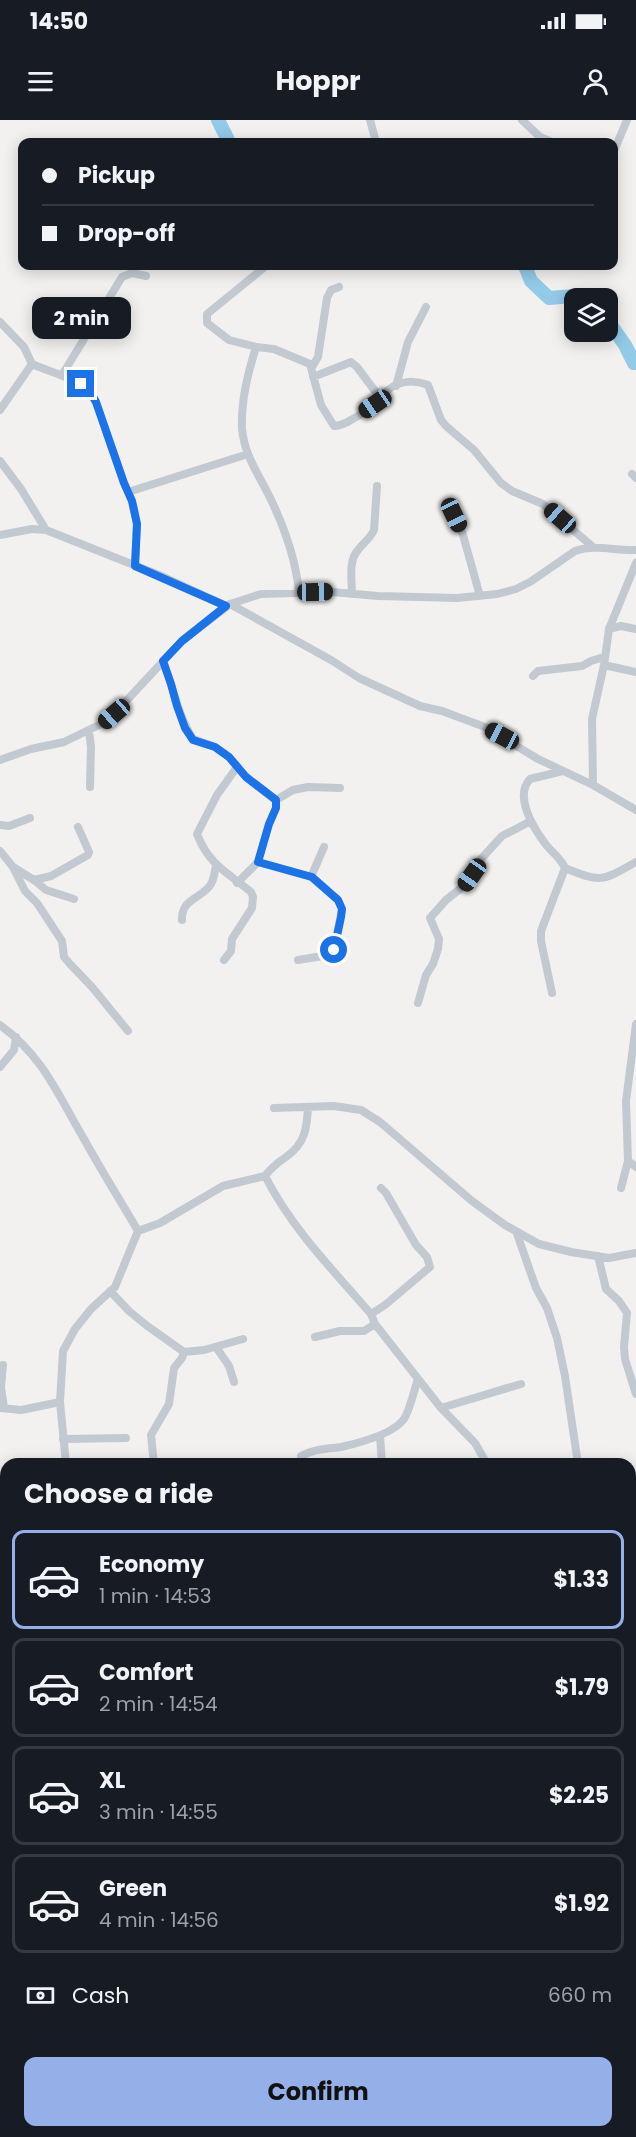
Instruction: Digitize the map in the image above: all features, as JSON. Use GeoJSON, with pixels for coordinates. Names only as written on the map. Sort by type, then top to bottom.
{"type":"FeatureCollection","features":[{"type":"Feature","properties":{"kind":"street"},"geometry":{"type":"LineString","coordinates":[[370,120],[375,138]]}},
{"type":"Feature","properties":{"kind":"street"},"geometry":{"type":"LineString","coordinates":[[522,120],[542,138]]}},
{"type":"Feature","properties":{"kind":"street"},"geometry":{"type":"LineString","coordinates":[[618,141],[627,120]]}},
{"type":"Feature","properties":{"kind":"street"},"geometry":{"type":"LineString","coordinates":[[261,270],[207,314],[207,322],[229,340],[274,350],[310,364],[312,367]]}},
{"type":"Feature","properties":{"kind":"street"},"geometry":{"type":"LineString","coordinates":[[62,375],[122,277],[132,273],[146,276]]}},
{"type":"Feature","properties":{"kind":"street"},"geometry":{"type":"LineString","coordinates":[[339,287],[331,290],[327,298],[318,357],[312,367],[321,405],[334,426],[343,425],[396,386],[411,381],[428,385],[441,420],[474,450],[501,483],[512,491],[543,504],[592,547]]}},
{"type":"Feature","properties":{"kind":"street"},"geometry":{"type":"LineString","coordinates":[[396,386],[408,342],[426,306]]}},
{"type":"Feature","properties":{"kind":"street"},"geometry":{"type":"LineString","coordinates":[[0,322],[24,347],[32,364],[53,374],[62,375],[90,391],[132,501],[137,524],[135,566]]}},
{"type":"Feature","properties":{"kind":"street"},"geometry":{"type":"LineString","coordinates":[[256,347],[247,376],[242,429],[248,454],[273,503],[284,532],[296,567],[299,592]]}},
{"type":"Feature","properties":{"kind":"street"},"geometry":{"type":"LineString","coordinates":[[313,377],[351,362],[381,399]]}},
{"type":"Feature","properties":{"kind":"street"},"geometry":{"type":"LineString","coordinates":[[0,410],[32,364]]}},
{"type":"Feature","properties":{"kind":"street"},"geometry":{"type":"LineString","coordinates":[[128,492],[248,454]]}},
{"type":"Feature","properties":{"kind":"street"},"geometry":{"type":"LineString","coordinates":[[0,461],[21,489],[46,530]]}},
{"type":"Feature","properties":{"kind":"street"},"geometry":{"type":"LineString","coordinates":[[352,594],[353,557],[374,530],[377,486]]}},
{"type":"Feature","properties":{"kind":"street"},"geometry":{"type":"LineString","coordinates":[[454,515],[463,535],[480,596]]}},
{"type":"Feature","properties":{"kind":"street"},"geometry":{"type":"LineString","coordinates":[[0,535],[32,529],[46,530],[228,605],[331,660],[359,678],[420,706],[474,722],[502,736],[538,759],[592,785],[636,810]]}},
{"type":"Feature","properties":{"kind":"street"},"geometry":{"type":"LineString","coordinates":[[0,760],[31,749],[64,742],[103,723],[182,641],[228,605],[261,594],[332,592],[457,598],[480,596],[516,589],[575,551],[592,547],[636,550]]}},
{"type":"Feature","properties":{"kind":"street"},"geometry":{"type":"LineString","coordinates":[[592,785],[592,719],[609,629],[636,563]]}},
{"type":"Feature","properties":{"kind":"street"},"geometry":{"type":"LineString","coordinates":[[609,629],[621,626],[636,629]]}},
{"type":"Feature","properties":{"kind":"street"},"geometry":{"type":"LineString","coordinates":[[163,661],[185,728],[193,740],[215,747],[229,757],[246,777],[276,800]]}},
{"type":"Feature","properties":{"kind":"street"},"geometry":{"type":"LineString","coordinates":[[533,676],[538,671],[582,666],[591,661],[604,661],[636,672]]}},
{"type":"Feature","properties":{"kind":"street"},"geometry":{"type":"LineString","coordinates":[[89,730],[90,787]]}},
{"type":"Feature","properties":{"kind":"street"},"geometry":{"type":"LineString","coordinates":[[224,960],[231,951],[232,939],[252,908],[253,897],[251,892],[237,883],[207,855],[197,834],[218,795],[237,767]]}},
{"type":"Feature","properties":{"kind":"street"},"geometry":{"type":"LineString","coordinates":[[563,771],[534,777],[527,782],[525,801],[531,821],[544,842],[565,868],[599,879],[609,878],[636,862]]}},
{"type":"Feature","properties":{"kind":"street"},"geometry":{"type":"LineString","coordinates":[[276,800],[293,790],[308,787],[340,788]]}},
{"type":"Feature","properties":{"kind":"street"},"geometry":{"type":"LineString","coordinates":[[237,883],[258,862],[276,808],[276,800]]}},
{"type":"Feature","properties":{"kind":"street"},"geometry":{"type":"LineString","coordinates":[[0,825],[9,826],[30,818]]}},
{"type":"Feature","properties":{"kind":"street"},"geometry":{"type":"LineString","coordinates":[[418,1003],[424,980],[438,949],[439,939],[430,918],[446,900],[465,885],[481,859],[502,836],[531,821]]}},
{"type":"Feature","properties":{"kind":"street"},"geometry":{"type":"LineString","coordinates":[[34,880],[51,876],[88,855],[89,852],[78,827]]}},
{"type":"Feature","properties":{"kind":"street"},"geometry":{"type":"LineString","coordinates":[[312,877],[324,848]]}},
{"type":"Feature","properties":{"kind":"street"},"geometry":{"type":"LineString","coordinates":[[0,851],[13,867],[25,891],[37,903],[62,941],[64,957],[128,1031]]}},
{"type":"Feature","properties":{"kind":"street"},"geometry":{"type":"LineString","coordinates":[[258,862],[312,877],[338,900],[342,909],[334,950],[329,955],[298,960]]}},
{"type":"Feature","properties":{"kind":"street"},"geometry":{"type":"LineString","coordinates":[[182,920],[182,912],[187,904],[211,885],[216,865]]}},
{"type":"Feature","properties":{"kind":"street"},"geometry":{"type":"LineString","coordinates":[[13,867],[46,890],[74,899]]}},
{"type":"Feature","properties":{"kind":"street"},"geometry":{"type":"LineString","coordinates":[[552,993],[541,932],[565,868]]}},
{"type":"Feature","properties":{"kind":"street"},"geometry":{"type":"LineString","coordinates":[[621,1188],[628,1161],[626,1101],[636,1024]]}},
{"type":"Feature","properties":{"kind":"street"},"geometry":{"type":"LineString","coordinates":[[0,1025],[16,1036],[44,1067],[95,1160],[138,1231]]}},
{"type":"Feature","properties":{"kind":"street"},"geometry":{"type":"LineString","coordinates":[[0,1067],[14,1050],[16,1036]]}},
{"type":"Feature","properties":{"kind":"street"},"geometry":{"type":"LineString","coordinates":[[274,1108],[334,1106],[361,1110],[380,1122],[472,1201],[539,1244],[609,1258],[636,1253]]}},
{"type":"Feature","properties":{"kind":"street"},"geometry":{"type":"LineString","coordinates":[[65,1458],[60,1402],[63,1351],[75,1329],[115,1287],[138,1231],[160,1223],[223,1186],[265,1176],[271,1167],[300,1145],[306,1130],[308,1107]]}},
{"type":"Feature","properties":{"kind":"street"},"geometry":{"type":"LineString","coordinates":[[628,1161],[636,1167]]}},
{"type":"Feature","properties":{"kind":"street"},"geometry":{"type":"LineString","coordinates":[[265,1176],[303,1238],[370,1314],[375,1324],[418,1379],[441,1408],[475,1443],[484,1458]]}},
{"type":"Feature","properties":{"kind":"street"},"geometry":{"type":"LineString","coordinates":[[370,1314],[385,1305],[430,1267],[427,1257],[416,1245],[381,1188]]}},
{"type":"Feature","properties":{"kind":"street"},"geometry":{"type":"LineString","coordinates":[[516,1231],[557,1338],[577,1458]]}},
{"type":"Feature","properties":{"kind":"street"},"geometry":{"type":"LineString","coordinates":[[598,1256],[606,1289],[619,1301],[627,1313],[625,1359],[636,1394]]}},
{"type":"Feature","properties":{"kind":"street"},"geometry":{"type":"LineString","coordinates":[[110,1291],[146,1325],[184,1352],[216,1347],[243,1339]]}},
{"type":"Feature","properties":{"kind":"street"},"geometry":{"type":"LineString","coordinates":[[315,1337],[340,1331],[364,1331],[375,1324]]}},
{"type":"Feature","properties":{"kind":"street"},"geometry":{"type":"LineString","coordinates":[[216,1347],[229,1366],[234,1382]]}},
{"type":"Feature","properties":{"kind":"street"},"geometry":{"type":"LineString","coordinates":[[153,1458],[151,1436],[169,1404],[174,1368],[184,1352]]}},
{"type":"Feature","properties":{"kind":"street"},"geometry":{"type":"LineString","coordinates":[[3,1365],[2,1408],[21,1410],[60,1402]]}},
{"type":"Feature","properties":{"kind":"street"},"geometry":{"type":"LineString","coordinates":[[301,1456],[318,1449],[347,1445],[380,1436],[404,1419],[418,1379]]}},
{"type":"Feature","properties":{"kind":"street"},"geometry":{"type":"LineString","coordinates":[[441,1408],[521,1384]]}},
{"type":"Feature","properties":{"kind":"street"},"geometry":{"type":"LineString","coordinates":[[380,1436],[382,1458]]}},
{"type":"Feature","properties":{"kind":"street"},"geometry":{"type":"LineString","coordinates":[[63,1439],[126,1438]]}},
{"type":"Feature","properties":{"kind":"waterway"},"geometry":{"type":"LineString","coordinates":[[218,120],[227,138]]}},
{"type":"Feature","properties":{"kind":"waterway"},"geometry":{"type":"LineString","coordinates":[[527,270],[531,281],[549,298],[564,297]]}},
{"type":"Feature","properties":{"kind":"waterway"},"geometry":{"type":"LineString","coordinates":[[618,335],[636,363]]}},
{"type":"Feature","properties":{"kind":"route"},"geometry":{"type":"LineString","coordinates":[[81,384],[90,391],[96,402],[132,501],[137,524],[135,566],[226,606],[182,641],[163,661],[185,728],[193,740],[215,747],[229,757],[246,777],[276,800],[276,808],[258,862],[312,877],[338,900],[342,909],[334,950]]}}]}
